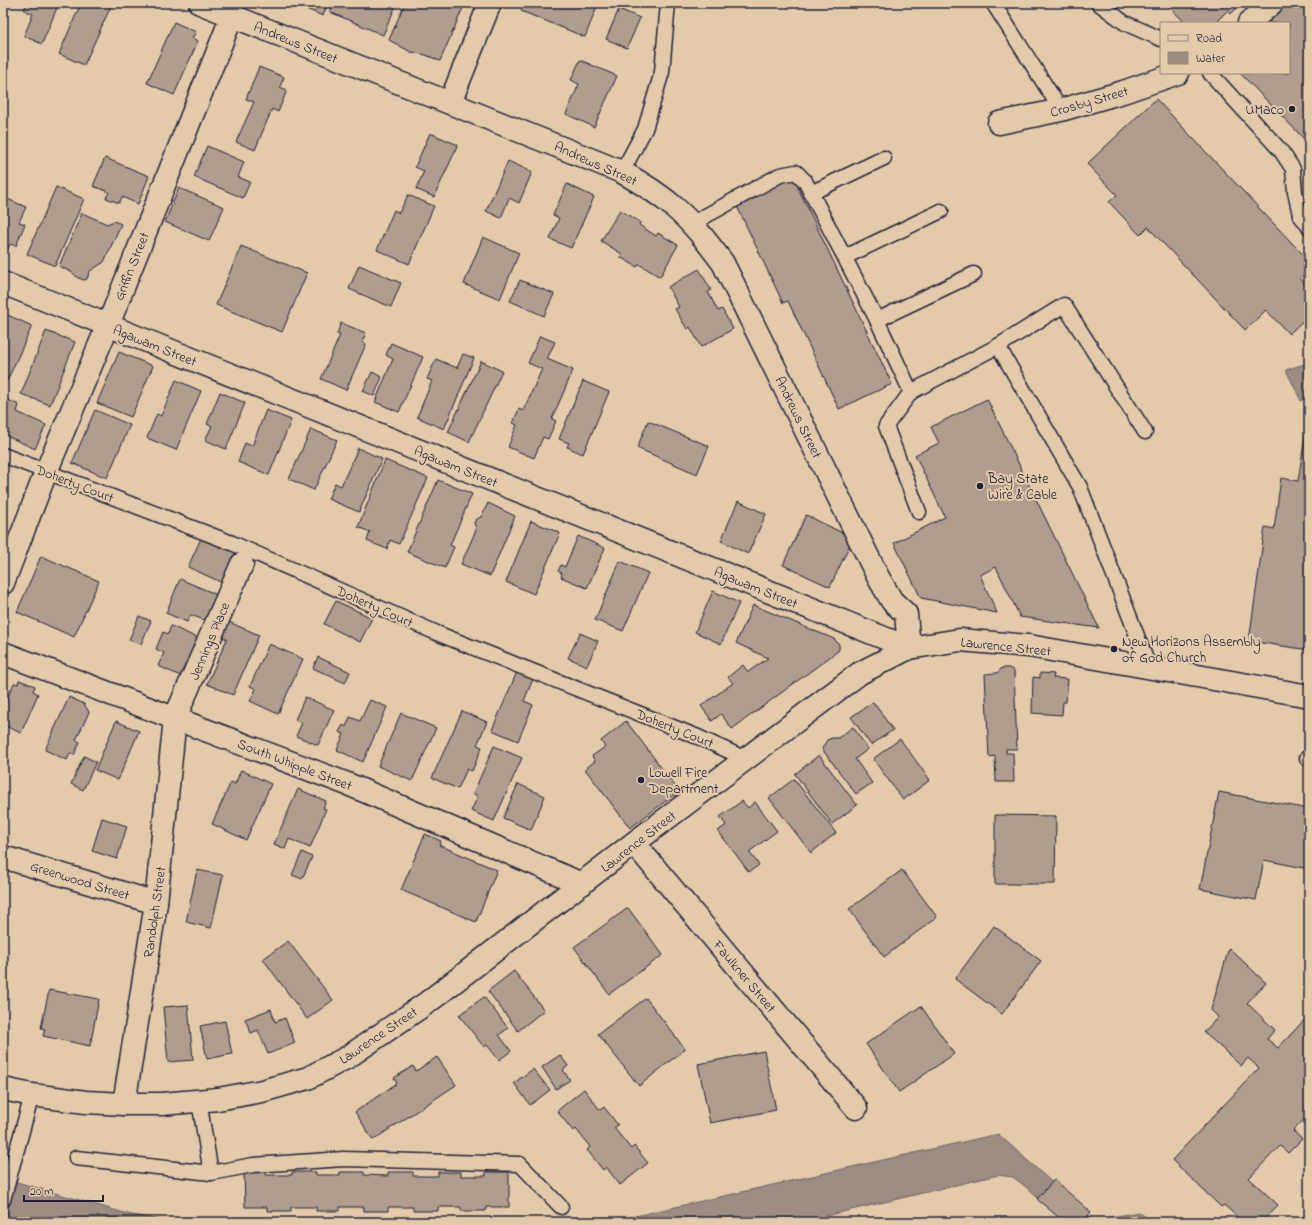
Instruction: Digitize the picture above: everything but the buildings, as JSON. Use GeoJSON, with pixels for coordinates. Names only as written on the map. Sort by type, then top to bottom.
{"type":"FeatureCollection","features":[{"type":"Feature","properties":{"kind":"street","name":"Andrews Street"},"geometry":{"type":"LineString","coordinates":[[200,3],[622,172],[650,189],[673,206],[692,224],[723,263],[878,577],[892,601],[906,614],[909,648]]}},
{"type":"Feature","properties":{"kind":"street"},"geometry":{"type":"LineString","coordinates":[[450,103],[490,3]]}},
{"type":"Feature","properties":{"kind":"street"},"geometry":{"type":"LineString","coordinates":[[1250,22],[1272,3]]}},
{"type":"Feature","properties":{"kind":"street","name":"Griffin Street"},"geometry":{"type":"LineString","coordinates":[[3,583],[46,472],[108,325],[232,16]]}},
{"type":"Feature","properties":{"kind":"street","name":"Crosby Street"},"geometry":{"type":"LineString","coordinates":[[999,123],[1062,110],[1123,92],[1175,74]]}},
{"type":"Feature","properties":{"kind":"street","name":"Agawam Street"},"geometry":{"type":"LineString","coordinates":[[3,283],[909,648]]}},
{"type":"Feature","properties":{"kind":"street","name":"Jennings Place"},"geometry":{"type":"LineString","coordinates":[[175,718],[242,564]]}},
{"type":"Feature","properties":{"kind":"street","name":"Lawrence Street"},"geometry":{"type":"LineString","coordinates":[[3,1089],[32,1095],[86,1102],[162,1104],[218,1099],[262,1091],[308,1078],[348,1057],[428,1002],[634,843],[860,673],[909,648],[960,640],[1029,646],[1309,696]]}},
{"type":"Feature","properties":{"kind":"street","name":"South Whipple Street"},"geometry":{"type":"LineString","coordinates":[[3,653],[350,785],[582,884]]}},
{"type":"Feature","properties":{"kind":"street","name":"Randolph Street"},"geometry":{"type":"LineString","coordinates":[[124,1104],[156,903],[175,718]]}},
{"type":"Feature","properties":{"kind":"street","name":"Faulkner Street"},"geometry":{"type":"LineString","coordinates":[[634,843],[856,1108]]}},
{"type":"Feature","properties":{"kind":"street","name":"Greenwood Street"},"geometry":{"type":"LineString","coordinates":[[3,857],[156,903]]}},
{"type":"Feature","properties":{"kind":"lane"},"geometry":{"type":"LineString","coordinates":[[622,172],[645,129],[662,72],[668,3]]}},
{"type":"Feature","properties":{"kind":"lane"},"geometry":{"type":"LineString","coordinates":[[993,3],[1062,110]]}},
{"type":"Feature","properties":{"kind":"lane"},"geometry":{"type":"LineString","coordinates":[[1098,3],[1126,23],[1160,39]]}},
{"type":"Feature","properties":{"kind":"lane"},"geometry":{"type":"LineString","coordinates":[[1211,74],[1282,151],[1293,169],[1295,192],[1300,215],[1309,227]]}},
{"type":"Feature","properties":{"kind":"lane"},"geometry":{"type":"LineString","coordinates":[[811,193],[884,158]]}},
{"type":"Feature","properties":{"kind":"lane"},"geometry":{"type":"LineString","coordinates":[[692,224],[780,175],[796,172],[805,181],[845,257],[911,392]]}},
{"type":"Feature","properties":{"kind":"lane"},"geometry":{"type":"LineString","coordinates":[[845,257],[940,212]]}},
{"type":"Feature","properties":{"kind":"lane"},"geometry":{"type":"LineString","coordinates":[[877,320],[974,274]]}},
{"type":"Feature","properties":{"kind":"lane"},"geometry":{"type":"LineString","coordinates":[[919,512],[886,426],[911,392],[998,346],[1064,305],[1145,432]]}},
{"type":"Feature","properties":{"kind":"lane"},"geometry":{"type":"LineString","coordinates":[[998,346],[1080,487],[1149,667]]}},
{"type":"Feature","properties":{"kind":"lane","name":"Doherty Court"},"geometry":{"type":"LineString","coordinates":[[3,455],[232,543],[438,634],[698,737],[746,759]]}},
{"type":"Feature","properties":{"kind":"lane"},"geometry":{"type":"LineString","coordinates":[[3,1200],[32,1095]]}},
{"type":"Feature","properties":{"kind":"lane"},"geometry":{"type":"LineString","coordinates":[[199,1101],[211,1173]]}},
{"type":"Feature","properties":{"kind":"lane"},"geometry":{"type":"LineString","coordinates":[[76,1158],[211,1173],[253,1165],[344,1160],[520,1164],[561,1207]]}},
{"type":"Feature","properties":{"kind":"water"},"geometry":{"type":"Polygon","coordinates":[[[1304,364],[1309,365],[1309,396],[1301,401],[1286,370],[1304,364]]]}},
{"type":"Feature","properties":{"kind":"water"},"geometry":{"type":"Polygon","coordinates":[[[998,1134],[1094,1220],[1139,1212],[1152,1222],[1064,1222],[1013,1177],[998,1175],[801,1222],[609,1222],[998,1134]]]}},
{"type":"Feature","properties":{"kind":"water"},"geometry":{"type":"Polygon","coordinates":[[[3,1178],[128,1214],[172,1222],[3,1222],[3,1178]]]}},
{"type":"Feature","properties":{"kind":"place","name":"UMaco"},"geometry":{"type":"Point","coordinates":[1292,109]}},
{"type":"Feature","properties":{"kind":"place","name":"Bay State Wire & Cable"},"geometry":{"type":"Point","coordinates":[980,486]}},
{"type":"Feature","properties":{"kind":"place","name":"New Horizons Assembly of God Church"},"geometry":{"type":"Point","coordinates":[1114,649]}},
{"type":"Feature","properties":{"kind":"place","name":"Lowell Fire Department"},"geometry":{"type":"Point","coordinates":[641,780]}}]}
